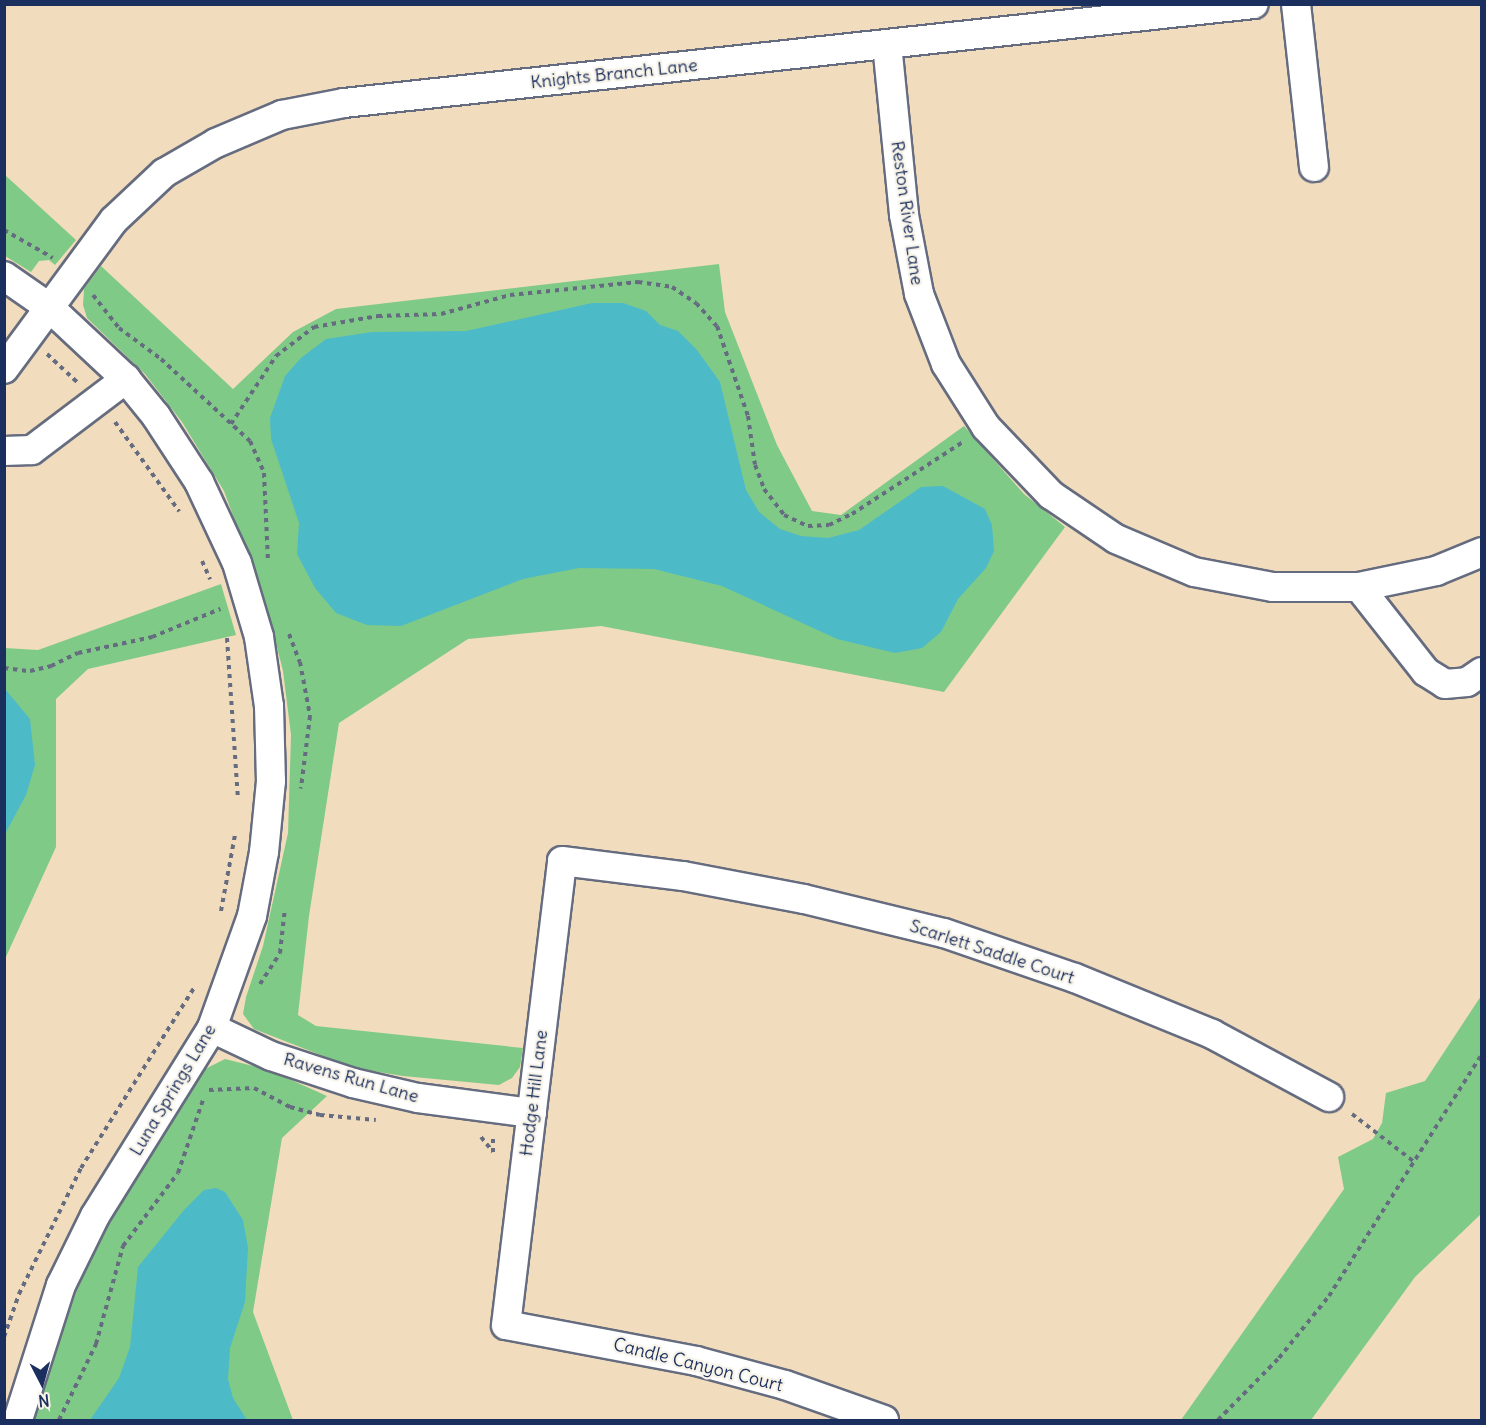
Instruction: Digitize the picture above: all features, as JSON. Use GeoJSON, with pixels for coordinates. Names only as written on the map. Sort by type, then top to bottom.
{"type":"FeatureCollection","features":[{"type":"Feature","properties":{"kind":"street","name":"Knights Branch Lane"},"geometry":{"type":"LineString","coordinates":[[4,369],[114,220],[164,173],[216,143],[282,116],[344,103],[1254,4]]}},
{"type":"Feature","properties":{"kind":"street"},"geometry":{"type":"LineString","coordinates":[[1296,4],[1314,167]]}},
{"type":"Feature","properties":{"kind":"street","name":"Reston River Lane"},"geometry":{"type":"LineString","coordinates":[[887,44],[904,215],[919,294],[946,364],[986,427],[1051,495],[1116,539],[1194,572],[1273,587],[1359,587],[1436,571],[1482,552]]}},
{"type":"Feature","properties":{"kind":"street","name":"Luna Springs Lane"},"geometry":{"type":"LineString","coordinates":[[4,276],[50,308],[126,379],[156,416],[199,482],[237,563],[259,637],[269,706],[271,781],[264,852],[252,916],[213,1028],[90,1226],[61,1285],[18,1420]]}},
{"type":"Feature","properties":{"kind":"street"},"geometry":{"type":"LineString","coordinates":[[4,451],[32,450],[126,379]]}},
{"type":"Feature","properties":{"kind":"street"},"geometry":{"type":"LineString","coordinates":[[1359,587],[1426,672],[1445,684],[1467,682],[1482,672]]}},
{"type":"Feature","properties":{"kind":"street","name":"Scarlett Saddle Court"},"geometry":{"type":"LineString","coordinates":[[562,861],[683,876],[804,899],[944,933],[1075,978],[1212,1034],[1329,1097]]}},
{"type":"Feature","properties":{"kind":"street","name":"Hodge Hill Lane"},"geometry":{"type":"LineString","coordinates":[[506,1325],[562,861]]}},
{"type":"Feature","properties":{"kind":"street","name":"Ravens Run Lane"},"geometry":{"type":"LineString","coordinates":[[213,1028],[271,1056],[353,1083],[418,1098],[531,1113]]}},
{"type":"Feature","properties":{"kind":"street","name":"Candle Canyon Court"},"geometry":{"type":"LineString","coordinates":[[506,1325],[696,1361],[785,1385],[884,1420]]}},
{"type":"Feature","properties":{"kind":"path"},"geometry":{"type":"LineString","coordinates":[[231,424],[276,356],[314,327],[378,316],[441,314],[510,295],[638,282],[672,287],[696,303],[717,326],[745,406],[755,465],[764,489],[784,514],[808,526],[829,525],[852,514],[986,427]]}},
{"type":"Feature","properties":{"kind":"path"},"geometry":{"type":"LineString","coordinates":[[28,337],[98,400],[181,514]]}},
{"type":"Feature","properties":{"kind":"path"},"geometry":{"type":"LineString","coordinates":[[198,553],[211,582]]}},
{"type":"Feature","properties":{"kind":"path"},"geometry":{"type":"LineString","coordinates":[[216,598],[222,616]]}},
{"type":"Feature","properties":{"kind":"path"},"geometry":{"type":"LineString","coordinates":[[4,668],[30,671],[51,666],[93,649],[152,637],[220,609]]}},
{"type":"Feature","properties":{"kind":"path"},"geometry":{"type":"LineString","coordinates":[[226,632],[235,714],[238,801]]}},
{"type":"Feature","properties":{"kind":"path"},"geometry":{"type":"LineString","coordinates":[[220,916],[237,823]]}},
{"type":"Feature","properties":{"kind":"path"},"geometry":{"type":"LineString","coordinates":[[4,1337],[19,1294],[81,1168],[140,1080],[197,980]]}},
{"type":"Feature","properties":{"kind":"path"},"geometry":{"type":"LineString","coordinates":[[1218,1420],[1279,1358],[1329,1296],[1482,1054]]}},
{"type":"Feature","properties":{"kind":"path"},"geometry":{"type":"LineString","coordinates":[[59,1420],[96,1344],[123,1246],[178,1173],[195,1118],[209,1090]]}},
{"type":"Feature","properties":{"kind":"path"},"geometry":{"type":"LineString","coordinates":[[1329,1097],[1413,1161]]}},
{"type":"Feature","properties":{"kind":"green space"},"geometry":{"type":"Polygon","coordinates":[[[5,175],[76,240],[55,265],[49,260],[39,261],[31,272],[5,256],[5,175]]]}},
{"type":"Feature","properties":{"kind":"green space"},"geometry":{"type":"Polygon","coordinates":[[[719,264],[725,312],[777,445],[812,511],[841,515],[964,426],[1024,494],[1065,527],[944,692],[601,626],[468,639],[339,723],[309,916],[298,1015],[316,1026],[523,1048],[520,1067],[512,1078],[499,1085],[403,1076],[354,1068],[254,1029],[243,1014],[246,997],[263,946],[288,833],[291,735],[283,671],[267,608],[224,491],[182,422],[145,374],[87,318],[83,305],[84,289],[101,266],[233,389],[293,332],[336,309],[719,264]]]}},
{"type":"Feature","properties":{"kind":"green space"},"geometry":{"type":"Polygon","coordinates":[[[221,584],[236,635],[88,669],[56,699],[56,847],[5,959],[5,648],[38,650],[221,584]]]}},
{"type":"Feature","properties":{"kind":"green space"},"geometry":{"type":"Polygon","coordinates":[[[1481,996],[1481,1214],[1415,1277],[1311,1420],[1181,1420],[1344,1189],[1338,1157],[1373,1139],[1382,1123],[1386,1093],[1425,1081],[1481,996]]]}},
{"type":"Feature","properties":{"kind":"green space"},"geometry":{"type":"Polygon","coordinates":[[[225,1059],[269,1070],[327,1096],[282,1138],[253,1312],[293,1420],[34,1420],[55,1343],[97,1242],[201,1071],[225,1059]]]}},
{"type":"Feature","properties":{"kind":"water"},"geometry":{"type":"Polygon","coordinates":[[[592,303],[623,303],[646,311],[660,325],[678,331],[697,350],[720,382],[746,490],[759,512],[780,529],[801,536],[828,538],[859,530],[921,487],[943,486],[985,509],[992,525],[994,551],[986,568],[958,599],[941,632],[922,648],[895,653],[837,639],[722,586],[654,569],[579,568],[523,579],[401,626],[367,625],[336,613],[315,588],[297,554],[299,523],[271,439],[270,418],[285,376],[301,358],[326,339],[372,332],[466,331],[592,303]]]}},
{"type":"Feature","properties":{"kind":"water"},"geometry":{"type":"Polygon","coordinates":[[[5,689],[30,719],[35,765],[26,795],[5,834],[5,689]]]}},
{"type":"Feature","properties":{"kind":"water"},"geometry":{"type":"Polygon","coordinates":[[[216,1188],[225,1192],[243,1220],[248,1248],[245,1302],[230,1348],[228,1379],[233,1398],[247,1420],[90,1420],[119,1378],[130,1347],[138,1267],[184,1210],[204,1190],[216,1188]]]}}]}
